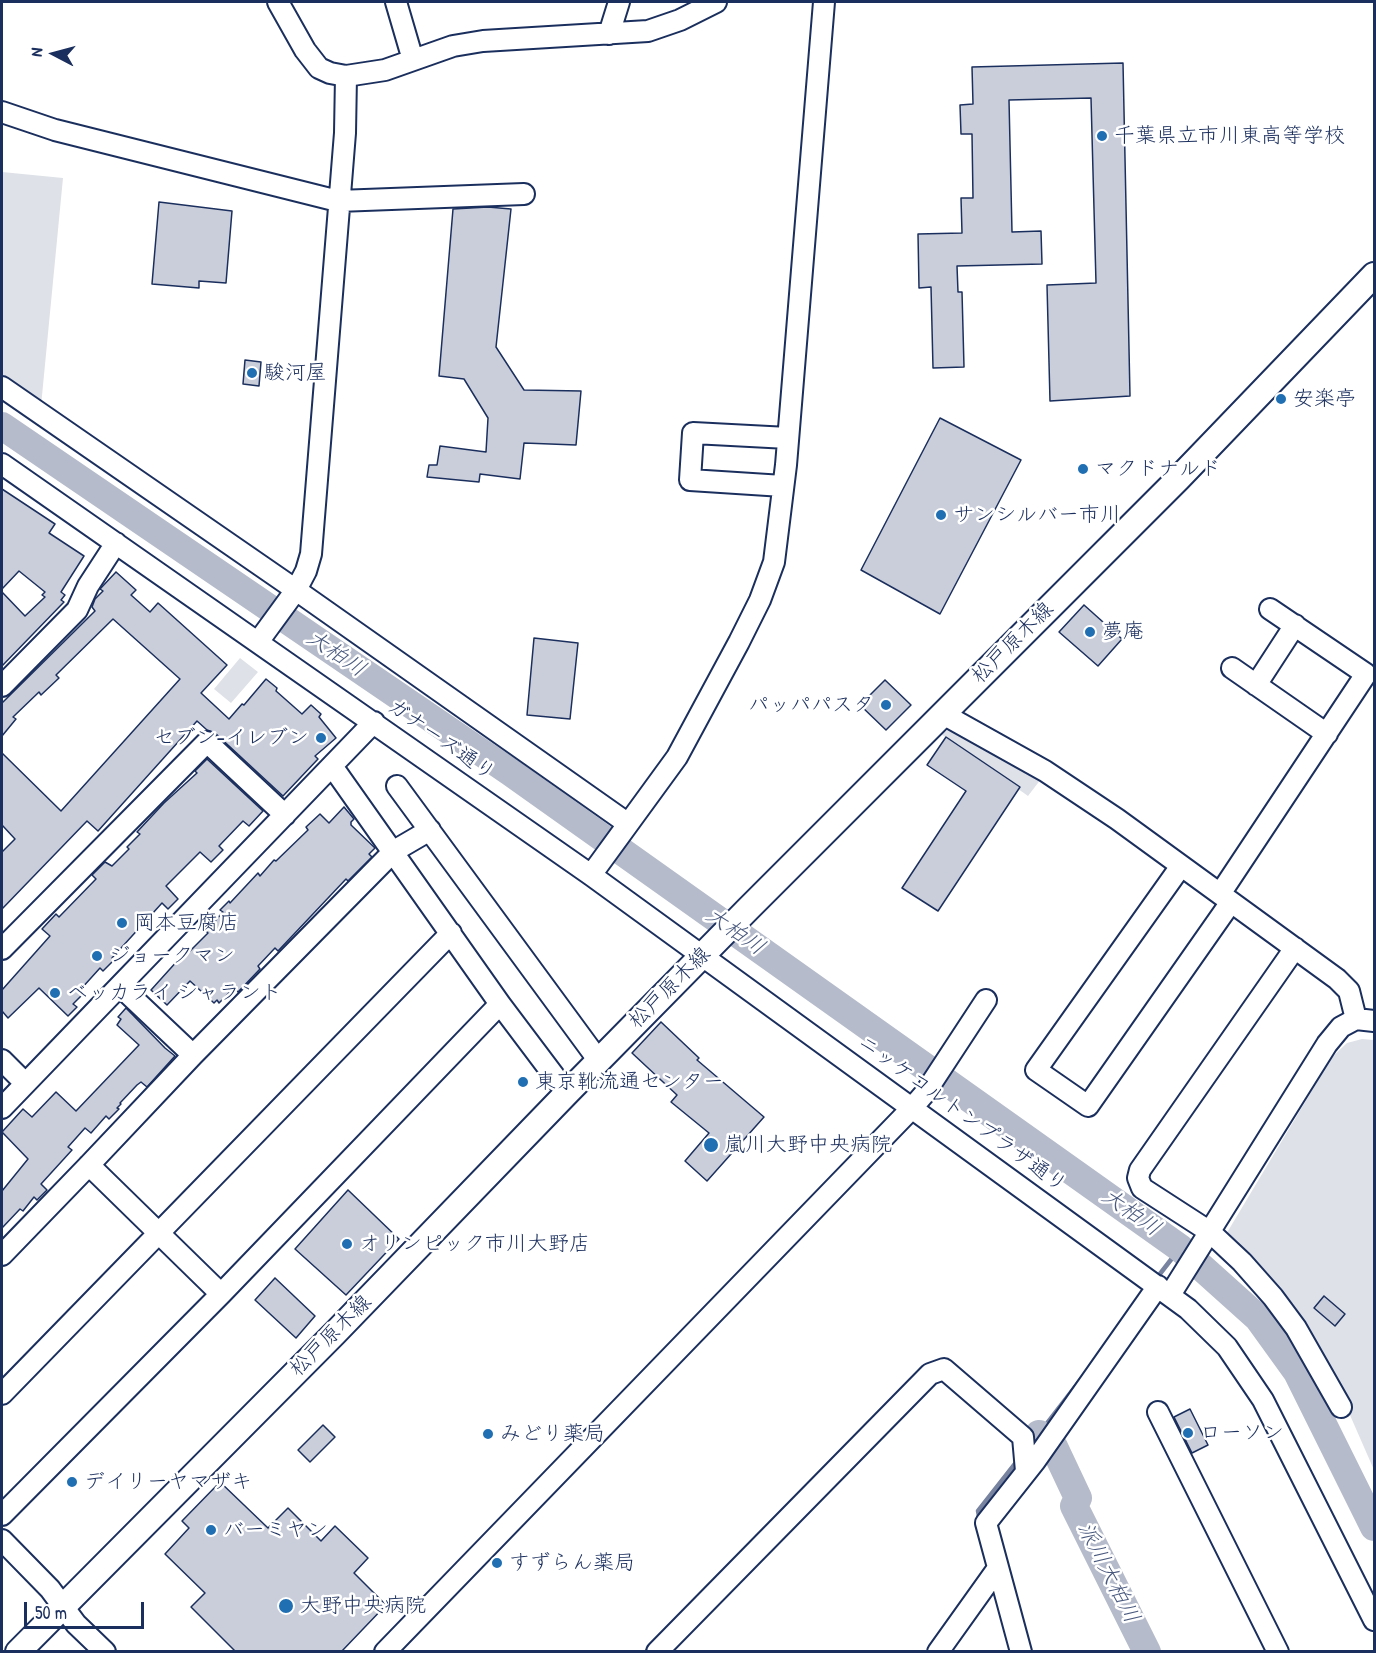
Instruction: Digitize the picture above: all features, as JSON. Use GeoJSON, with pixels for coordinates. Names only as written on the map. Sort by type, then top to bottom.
{"type":"FeatureCollection","features":[{"type":"Feature","properties":{"kind":"main road","name":"松戸原木線"},"geometry":{"type":"LineString","coordinates":[[18,1652],[63,1604],[335,1333],[743,914],[1178,478],[1374,275]]}},
{"type":"Feature","properties":{"kind":"street"},"geometry":{"type":"LineString","coordinates":[[278,2],[305,50],[320,68],[330,74],[346,76],[385,70],[453,46],[483,41],[648,31],[680,20],[716,2]]}},
{"type":"Feature","properties":{"kind":"street"},"geometry":{"type":"LineString","coordinates":[[396,2],[412,60]]}},
{"type":"Feature","properties":{"kind":"street"},"geometry":{"type":"LineString","coordinates":[[609,34],[619,2]]}},
{"type":"Feature","properties":{"kind":"street"},"geometry":{"type":"LineString","coordinates":[[591,875],[676,757],[740,642],[760,600],[774,562],[788,438],[824,2]]}},
{"type":"Feature","properties":{"kind":"street"},"geometry":{"type":"LineString","coordinates":[[258,642],[296,590],[306,571],[310,554],[345,133],[346,76]]}},
{"type":"Feature","properties":{"kind":"street"},"geometry":{"type":"LineString","coordinates":[[2,112],[55,130],[338,201],[524,194]]}},
{"type":"Feature","properties":{"kind":"street"},"geometry":{"type":"LineString","coordinates":[[2,387],[627,823]]}},
{"type":"Feature","properties":{"kind":"street"},"geometry":{"type":"LineString","coordinates":[[783,486],[690,480],[693,433],[788,438]]}},
{"type":"Feature","properties":{"kind":"street","name":"ガナーズ通り"},"geometry":{"type":"LineString","coordinates":[[2,464],[591,875],[709,950]]}},
{"type":"Feature","properties":{"kind":"street"},"geometry":{"type":"LineString","coordinates":[[2,686],[77,610],[88,585],[116,543]]}},
{"type":"Feature","properties":{"kind":"street"},"geometry":{"type":"LineString","coordinates":[[1181,866],[1036,1070],[1089,1106],[1226,898],[1326,734],[1366,674],[1270,609]]}},
{"type":"Feature","properties":{"kind":"street"},"geometry":{"type":"LineString","coordinates":[[1256,684],[1295,625]]}},
{"type":"Feature","properties":{"kind":"street"},"geometry":{"type":"LineString","coordinates":[[1232,668],[1326,734]]}},
{"type":"Feature","properties":{"kind":"street"},"geometry":{"type":"LineString","coordinates":[[943,714],[1045,771],[1117,819],[1295,948],[1337,979],[1349,991],[1365,1020],[1341,1027],[1327,1044],[1181,1278],[1164,1290],[986,1523],[1021,1652]]}},
{"type":"Feature","properties":{"kind":"street"},"geometry":{"type":"LineString","coordinates":[[2,1108],[374,722]]}},
{"type":"Feature","properties":{"kind":"street"},"geometry":{"type":"LineString","coordinates":[[2,949],[207,742],[285,815]]}},
{"type":"Feature","properties":{"kind":"street"},"geometry":{"type":"LineString","coordinates":[[332,766],[500,1004],[567,1093]]}},
{"type":"Feature","properties":{"kind":"street"},"geometry":{"type":"LineString","coordinates":[[397,786],[599,1061]]}},
{"type":"Feature","properties":{"kind":"street"},"geometry":{"type":"LineString","coordinates":[[2,1255],[193,1055],[394,852],[430,830]]}},
{"type":"Feature","properties":{"kind":"street"},"geometry":{"type":"LineString","coordinates":[[2,1394],[451,933]]}},
{"type":"Feature","properties":{"kind":"street"},"geometry":{"type":"LineString","coordinates":[[1295,948],[1139,1173],[1138,1178],[1142,1188],[1242,1262],[1273,1297],[1296,1328],[1341,1407]]}},
{"type":"Feature","properties":{"kind":"street","name":"ニッケコルトンプラザ通り"},"geometry":{"type":"LineString","coordinates":[[709,950],[919,1101],[1203,1322],[1227,1347],[1263,1400],[1374,1620]]}},
{"type":"Feature","properties":{"kind":"street"},"geometry":{"type":"LineString","coordinates":[[120,986],[193,1055]]}},
{"type":"Feature","properties":{"kind":"street"},"geometry":{"type":"LineString","coordinates":[[385,1652],[919,1101],[986,1000]]}},
{"type":"Feature","properties":{"kind":"street"},"geometry":{"type":"LineString","coordinates":[[2,1515],[221,1294],[500,1004]]}},
{"type":"Feature","properties":{"kind":"street"},"geometry":{"type":"LineString","coordinates":[[2,1060],[25,1083]]}},
{"type":"Feature","properties":{"kind":"street"},"geometry":{"type":"LineString","coordinates":[[89,1165],[221,1294]]}},
{"type":"Feature","properties":{"kind":"street"},"geometry":{"type":"LineString","coordinates":[[657,1652],[930,1374],[944,1369],[1023,1437],[1026,1471]]}},
{"type":"Feature","properties":{"kind":"street"},"geometry":{"type":"LineString","coordinates":[[1158,1412],[1278,1652]]}},
{"type":"Feature","properties":{"kind":"street"},"geometry":{"type":"LineString","coordinates":[[2,1540],[50,1589],[76,1624],[105,1652]]}},
{"type":"Feature","properties":{"kind":"street"},"geometry":{"type":"LineString","coordinates":[[938,1652],[998,1568]]}},
{"type":"Feature","properties":{"kind":"shaded area"},"geometry":{"type":"Polygon","coordinates":[[[2,172],[63,178],[41,406],[2,381],[2,172]]]}},
{"type":"Feature","properties":{"kind":"shaded area"},"geometry":{"type":"Polygon","coordinates":[[[240,658],[258,672],[231,703],[214,689],[240,658]]]}},
{"type":"Feature","properties":{"kind":"shaded area"},"geometry":{"type":"Polygon","coordinates":[[[958,725],[1041,779],[1028,796],[941,734],[958,725]]]}},
{"type":"Feature","properties":{"kind":"shaded area"},"geometry":{"type":"Polygon","coordinates":[[[1362,1039],[1374,1040],[1374,1470],[1325,1358],[1303,1322],[1225,1236],[1332,1057],[1347,1043],[1362,1039]]]}},
{"type":"Feature","properties":{"kind":"building"},"geometry":{"type":"Polygon","coordinates":[[[1123,63],[1130,396],[1050,401],[1047,285],[1096,283],[1091,98],[1009,100],[1012,232],[1041,231],[1042,264],[957,266],[958,292],[962,292],[964,367],[933,368],[931,287],[919,288],[918,234],[962,233],[961,198],[973,198],[972,134],[961,134],[960,105],[973,104],[972,67],[1123,63]]]}},
{"type":"Feature","properties":{"kind":"building"},"geometry":{"type":"Polygon","coordinates":[[[159,202],[232,211],[226,283],[199,281],[199,288],[152,284],[159,202]]]}},
{"type":"Feature","properties":{"kind":"building"},"geometry":{"type":"Polygon","coordinates":[[[488,207],[511,209],[496,347],[524,390],[581,391],[576,445],[524,443],[520,479],[480,474],[479,482],[427,477],[429,465],[437,465],[440,446],[486,452],[488,418],[464,379],[439,376],[453,209],[488,207]]]}},
{"type":"Feature","properties":{"kind":"building","name":"駿河屋"},"geometry":{"type":"Polygon","coordinates":[[[245,360],[261,362],[259,386],[243,384],[245,360]]]}},
{"type":"Feature","properties":{"kind":"building","name":"サンシルバー市川"},"geometry":{"type":"Polygon","coordinates":[[[940,418],[1021,460],[940,614],[861,570],[940,418]]]}},
{"type":"Feature","properties":{"kind":"building"},"geometry":{"type":"Polygon","coordinates":[[[2,489],[55,524],[49,533],[84,556],[61,592],[65,595],[61,600],[64,602],[2,666],[2,592],[25,616],[45,597],[42,595],[45,592],[19,571],[2,589],[2,489]]]}},
{"type":"Feature","properties":{"kind":"building"},"geometry":{"type":"Polygon","coordinates":[[[116,572],[136,590],[131,595],[150,612],[158,603],[227,665],[201,693],[229,719],[266,679],[302,714],[311,705],[321,714],[319,717],[336,738],[315,756],[318,759],[283,796],[215,733],[207,730],[197,721],[98,831],[87,821],[2,909],[2,852],[15,839],[2,825],[2,753],[61,811],[180,679],[113,619],[56,675],[59,678],[41,695],[39,692],[13,717],[16,719],[2,736],[2,703],[95,611],[92,607],[95,599],[103,591],[100,589],[116,572]]]}},
{"type":"Feature","properties":{"kind":"building"},"geometry":{"type":"Polygon","coordinates":[[[1084,605],[1122,639],[1098,666],[1059,632],[1084,605]]]}},
{"type":"Feature","properties":{"kind":"building"},"geometry":{"type":"Polygon","coordinates":[[[534,638],[578,643],[570,719],[527,715],[534,638]]]}},
{"type":"Feature","properties":{"kind":"building"},"geometry":{"type":"Polygon","coordinates":[[[885,680],[911,705],[886,730],[860,705],[885,680]]]}},
{"type":"Feature","properties":{"kind":"building"},"geometry":{"type":"Polygon","coordinates":[[[946,737],[1020,787],[938,911],[902,888],[966,791],[927,765],[946,737]]]}},
{"type":"Feature","properties":{"kind":"building"},"geometry":{"type":"Polygon","coordinates":[[[207,759],[263,811],[249,826],[243,821],[219,846],[223,850],[211,862],[200,852],[166,886],[178,899],[168,909],[162,903],[112,958],[114,960],[103,971],[100,968],[81,989],[84,993],[73,1004],[77,1007],[68,1016],[39,988],[8,1018],[2,1011],[2,990],[50,936],[42,929],[56,914],[59,917],[96,879],[92,875],[105,862],[112,866],[129,849],[127,847],[140,834],[137,832],[197,773],[195,771],[207,759]]]}},
{"type":"Feature","properties":{"kind":"building"},"geometry":{"type":"Polygon","coordinates":[[[344,807],[354,819],[351,825],[375,848],[369,854],[372,857],[348,881],[346,879],[278,951],[275,948],[258,966],[260,969],[238,992],[234,988],[219,1003],[217,1000],[214,1003],[190,981],[167,1005],[151,990],[188,949],[190,951],[208,933],[206,931],[223,912],[220,910],[229,901],[230,903],[258,873],[260,876],[274,860],[276,861],[308,830],[306,827],[320,814],[329,823],[344,807]]]}},
{"type":"Feature","properties":{"kind":"building"},"geometry":{"type":"Polygon","coordinates":[[[126,1008],[175,1056],[147,1087],[141,1082],[137,1085],[109,1119],[106,1116],[91,1133],[85,1128],[68,1147],[72,1150],[41,1184],[47,1190],[37,1200],[34,1197],[23,1211],[20,1209],[2,1228],[2,1191],[28,1159],[2,1132],[23,1109],[32,1117],[56,1092],[76,1111],[139,1045],[117,1025],[121,1019],[118,1017],[126,1008]]]}},
{"type":"Feature","properties":{"kind":"building"},"geometry":{"type":"Polygon","coordinates":[[[661,1022],[699,1058],[697,1060],[764,1117],[707,1181],[685,1161],[709,1133],[671,1102],[677,1095],[632,1053],[661,1022]]]}},
{"type":"Feature","properties":{"kind":"building","name":"オリンピック市川大野店"},"geometry":{"type":"Polygon","coordinates":[[[348,1190],[399,1239],[346,1295],[295,1249],[348,1190]]]}},
{"type":"Feature","properties":{"kind":"building"},"geometry":{"type":"Polygon","coordinates":[[[275,1278],[315,1316],[296,1338],[255,1300],[275,1278]]]}},
{"type":"Feature","properties":{"kind":"building"},"geometry":{"type":"Polygon","coordinates":[[[1324,1296],[1345,1314],[1335,1326],[1314,1308],[1324,1296]]]}},
{"type":"Feature","properties":{"kind":"building","name":"ローソン"},"geometry":{"type":"Polygon","coordinates":[[[1190,1409],[1208,1445],[1192,1453],[1174,1417],[1190,1409]]]}},
{"type":"Feature","properties":{"kind":"building"},"geometry":{"type":"Polygon","coordinates":[[[323,1425],[335,1437],[310,1462],[298,1450],[323,1425]]]}},
{"type":"Feature","properties":{"kind":"building"},"geometry":{"type":"Polygon","coordinates":[[[220,1482],[268,1528],[288,1508],[321,1541],[335,1526],[368,1558],[354,1573],[386,1605],[341,1652],[236,1652],[191,1607],[205,1593],[165,1554],[189,1528],[182,1521],[220,1482]]]}},
{"type":"Feature","properties":{"kind":"waterway","name":"大柏川"},"geometry":{"type":"LineString","coordinates":[[2,426],[510,772],[1180,1248],[1258,1318],[1297,1372],[1374,1527]]}},
{"type":"Feature","properties":{"kind":"waterway","name":"派川大柏川"},"geometry":{"type":"LineString","coordinates":[[1156,1279],[1180,1248]]}},
{"type":"Feature","properties":{"kind":"waterway","name":"派川大柏川"},"geometry":{"type":"LineString","coordinates":[[1031,1444],[1081,1379]]}},
{"type":"Feature","properties":{"kind":"waterway","name":"派川大柏川"},"geometry":{"type":"LineString","coordinates":[[1039,1434],[1054,1447],[1078,1498],[1074,1506],[1147,1652]]}},
{"type":"Feature","properties":{"kind":"waterway","name":"派川大柏川"},"geometry":{"type":"LineString","coordinates":[[980,1521],[978,1511],[1018,1460]]}},
{"type":"Feature","properties":{"kind":"place","name":"千葉県立市川東高等学校"},"geometry":{"type":"Point","coordinates":[1102,136]}},
{"type":"Feature","properties":{"kind":"place","name":"駿河屋"},"geometry":{"type":"Point","coordinates":[252,373]}},
{"type":"Feature","properties":{"kind":"place","name":"安楽亭"},"geometry":{"type":"Point","coordinates":[1281,399]}},
{"type":"Feature","properties":{"kind":"place","name":"マクドナルド"},"geometry":{"type":"Point","coordinates":[1083,469]}},
{"type":"Feature","properties":{"kind":"place","name":"サンシルバー市川"},"geometry":{"type":"Point","coordinates":[941,515]}},
{"type":"Feature","properties":{"kind":"place","name":"夢庵"},"geometry":{"type":"Point","coordinates":[1090,632]}},
{"type":"Feature","properties":{"kind":"place","name":"パッパパスタ"},"geometry":{"type":"Point","coordinates":[886,705]}},
{"type":"Feature","properties":{"kind":"place","name":"セブン-イレブン"},"geometry":{"type":"Point","coordinates":[321,738]}},
{"type":"Feature","properties":{"kind":"place","name":"岡本豆腐店"},"geometry":{"type":"Point","coordinates":[122,923]}},
{"type":"Feature","properties":{"kind":"place","name":"ジョークマン"},"geometry":{"type":"Point","coordinates":[97,956]}},
{"type":"Feature","properties":{"kind":"place","name":"ベッカライ シャラント"},"geometry":{"type":"Point","coordinates":[55,993]}},
{"type":"Feature","properties":{"kind":"place","name":"東京靴流通センター"},"geometry":{"type":"Point","coordinates":[523,1082]}},
{"type":"Feature","properties":{"kind":"place","name":"嵐川大野中央病院"},"geometry":{"type":"Point","coordinates":[711,1145]}},
{"type":"Feature","properties":{"kind":"place","name":"オリンピック市川大野店"},"geometry":{"type":"Point","coordinates":[347,1244]}},
{"type":"Feature","properties":{"kind":"place","name":"ローソン"},"geometry":{"type":"Point","coordinates":[1188,1433]}},
{"type":"Feature","properties":{"kind":"place","name":"みどり薬局"},"geometry":{"type":"Point","coordinates":[488,1434]}},
{"type":"Feature","properties":{"kind":"place","name":"デイリーヤマザキ"},"geometry":{"type":"Point","coordinates":[72,1482]}},
{"type":"Feature","properties":{"kind":"place","name":"バーミヤン"},"geometry":{"type":"Point","coordinates":[211,1530]}},
{"type":"Feature","properties":{"kind":"place","name":"すずらん薬局"},"geometry":{"type":"Point","coordinates":[497,1563]}},
{"type":"Feature","properties":{"kind":"place","name":"大野中央病院"},"geometry":{"type":"Point","coordinates":[286,1606]}}]}
